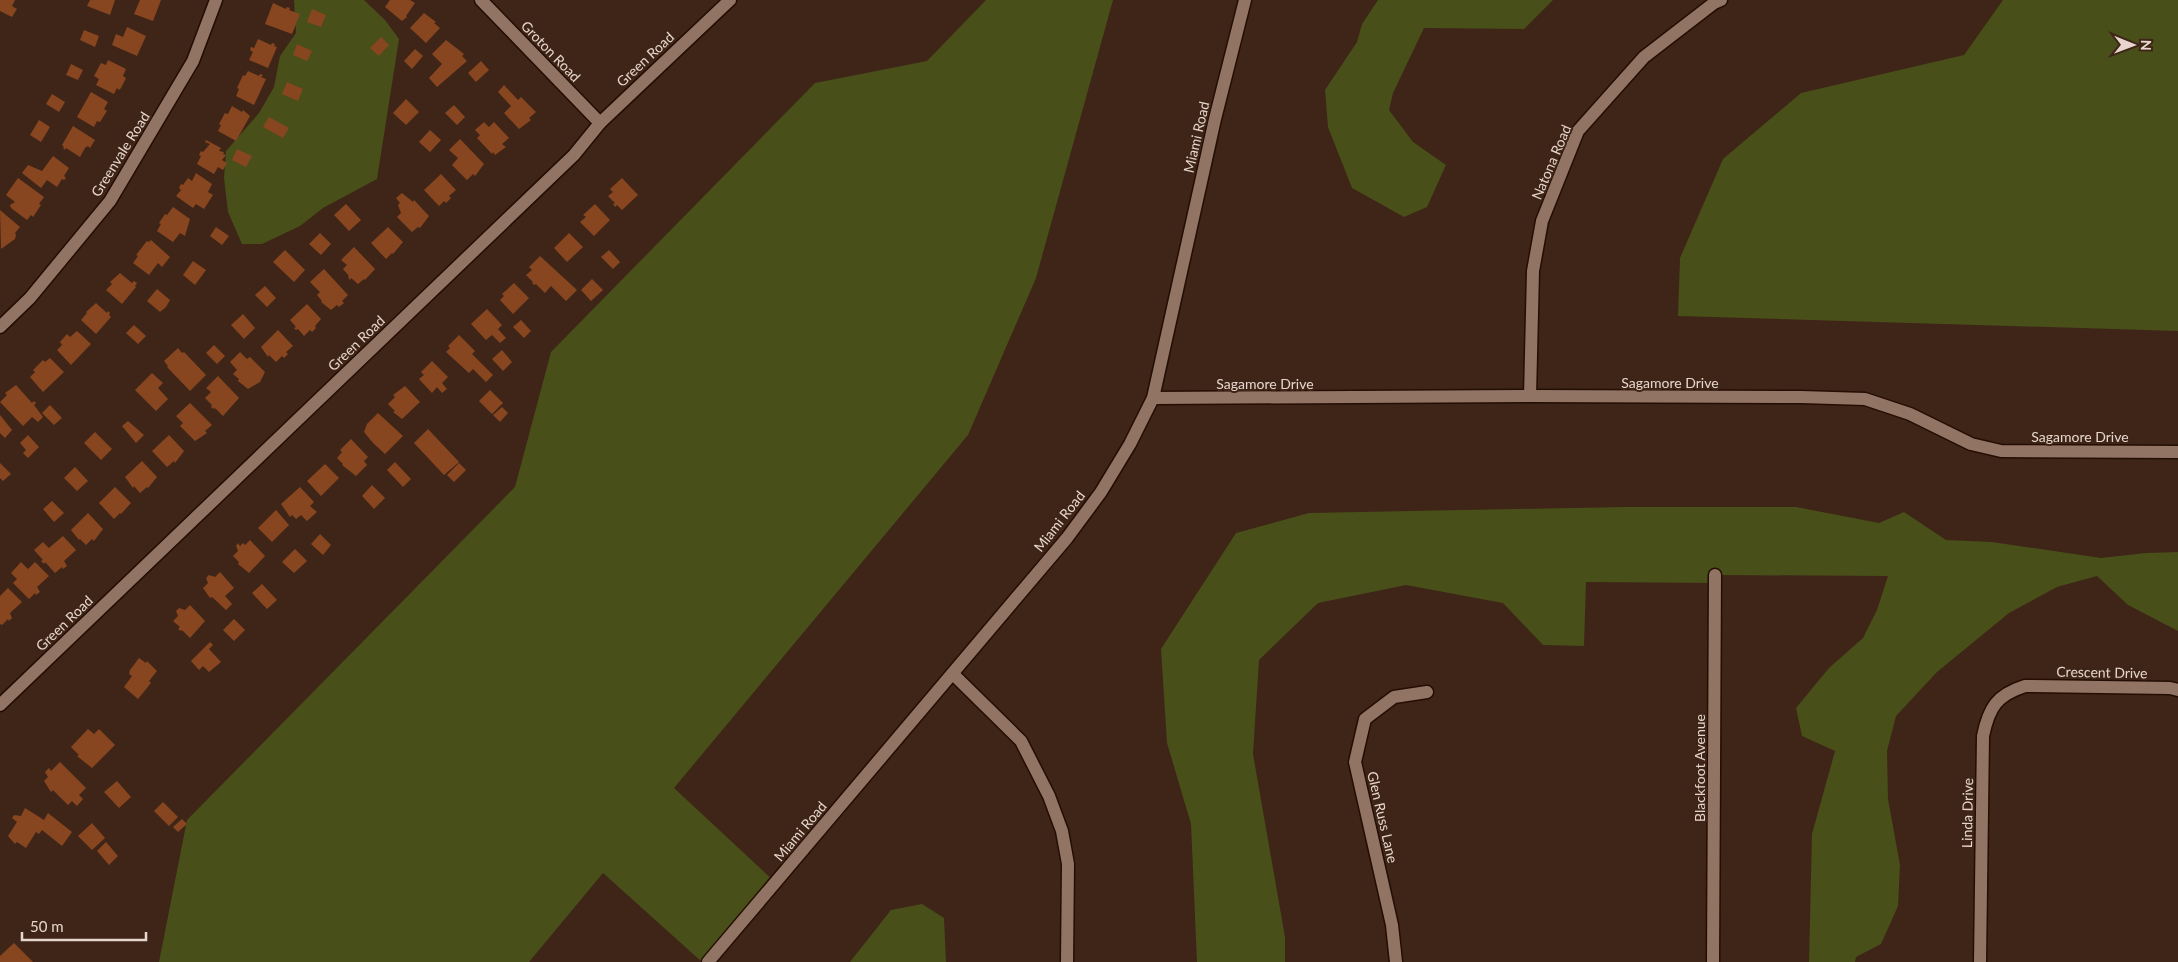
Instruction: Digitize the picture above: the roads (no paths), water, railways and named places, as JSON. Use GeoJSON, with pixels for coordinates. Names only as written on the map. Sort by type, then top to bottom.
{"type":"FeatureCollection","features":[{"type":"Feature","properties":{"kind":"street","name":"Greenvale Road"},"geometry":{"type":"LineString","coordinates":[[0,327],[30,298],[110,201],[193,61],[216,0]]}},
{"type":"Feature","properties":{"kind":"street","name":"Groton Road"},"geometry":{"type":"LineString","coordinates":[[481,0],[600,123]]}},
{"type":"Feature","properties":{"kind":"street","name":"Green Road"},"geometry":{"type":"LineString","coordinates":[[0,705],[574,155],[600,123],[730,0]]}},
{"type":"Feature","properties":{"kind":"street","name":"Miami Road"},"geometry":{"type":"LineString","coordinates":[[708,962],[1067,538],[1101,492],[1130,444],[1153,398],[1215,119],[1245,0]]}},
{"type":"Feature","properties":{"kind":"street","name":"Natona Road"},"geometry":{"type":"LineString","coordinates":[[1530,396],[1533,271],[1542,221],[1578,131],[1644,57],[1714,3],[1721,0]]}},
{"type":"Feature","properties":{"kind":"street","name":"Sagamore Drive"},"geometry":{"type":"LineString","coordinates":[[1153,398],[1530,396],[1865,399],[1910,414],[1971,444],[2001,451],[2178,452]]}},
{"type":"Feature","properties":{"kind":"street","name":"Blackfoot Avenue"},"geometry":{"type":"LineString","coordinates":[[1713,962],[1715,575]]}},
{"type":"Feature","properties":{"kind":"street"},"geometry":{"type":"LineString","coordinates":[[953,674],[1021,741],[1050,796],[1062,831],[1068,864],[1067,962]]}},
{"type":"Feature","properties":{"kind":"street","name":"Crescent Drive"},"geometry":{"type":"LineString","coordinates":[[2025,686],[2170,688],[2178,690]]}},
{"type":"Feature","properties":{"kind":"street","name":"Linda Drive"},"geometry":{"type":"LineString","coordinates":[[1980,962],[1983,736],[1988,714],[1999,698],[2025,686]]}},
{"type":"Feature","properties":{"kind":"street","name":"Glen Russ Lane"},"geometry":{"type":"LineString","coordinates":[[1396,962],[1392,925],[1355,762],[1364,719],[1394,697],[1427,692]]}}]}
